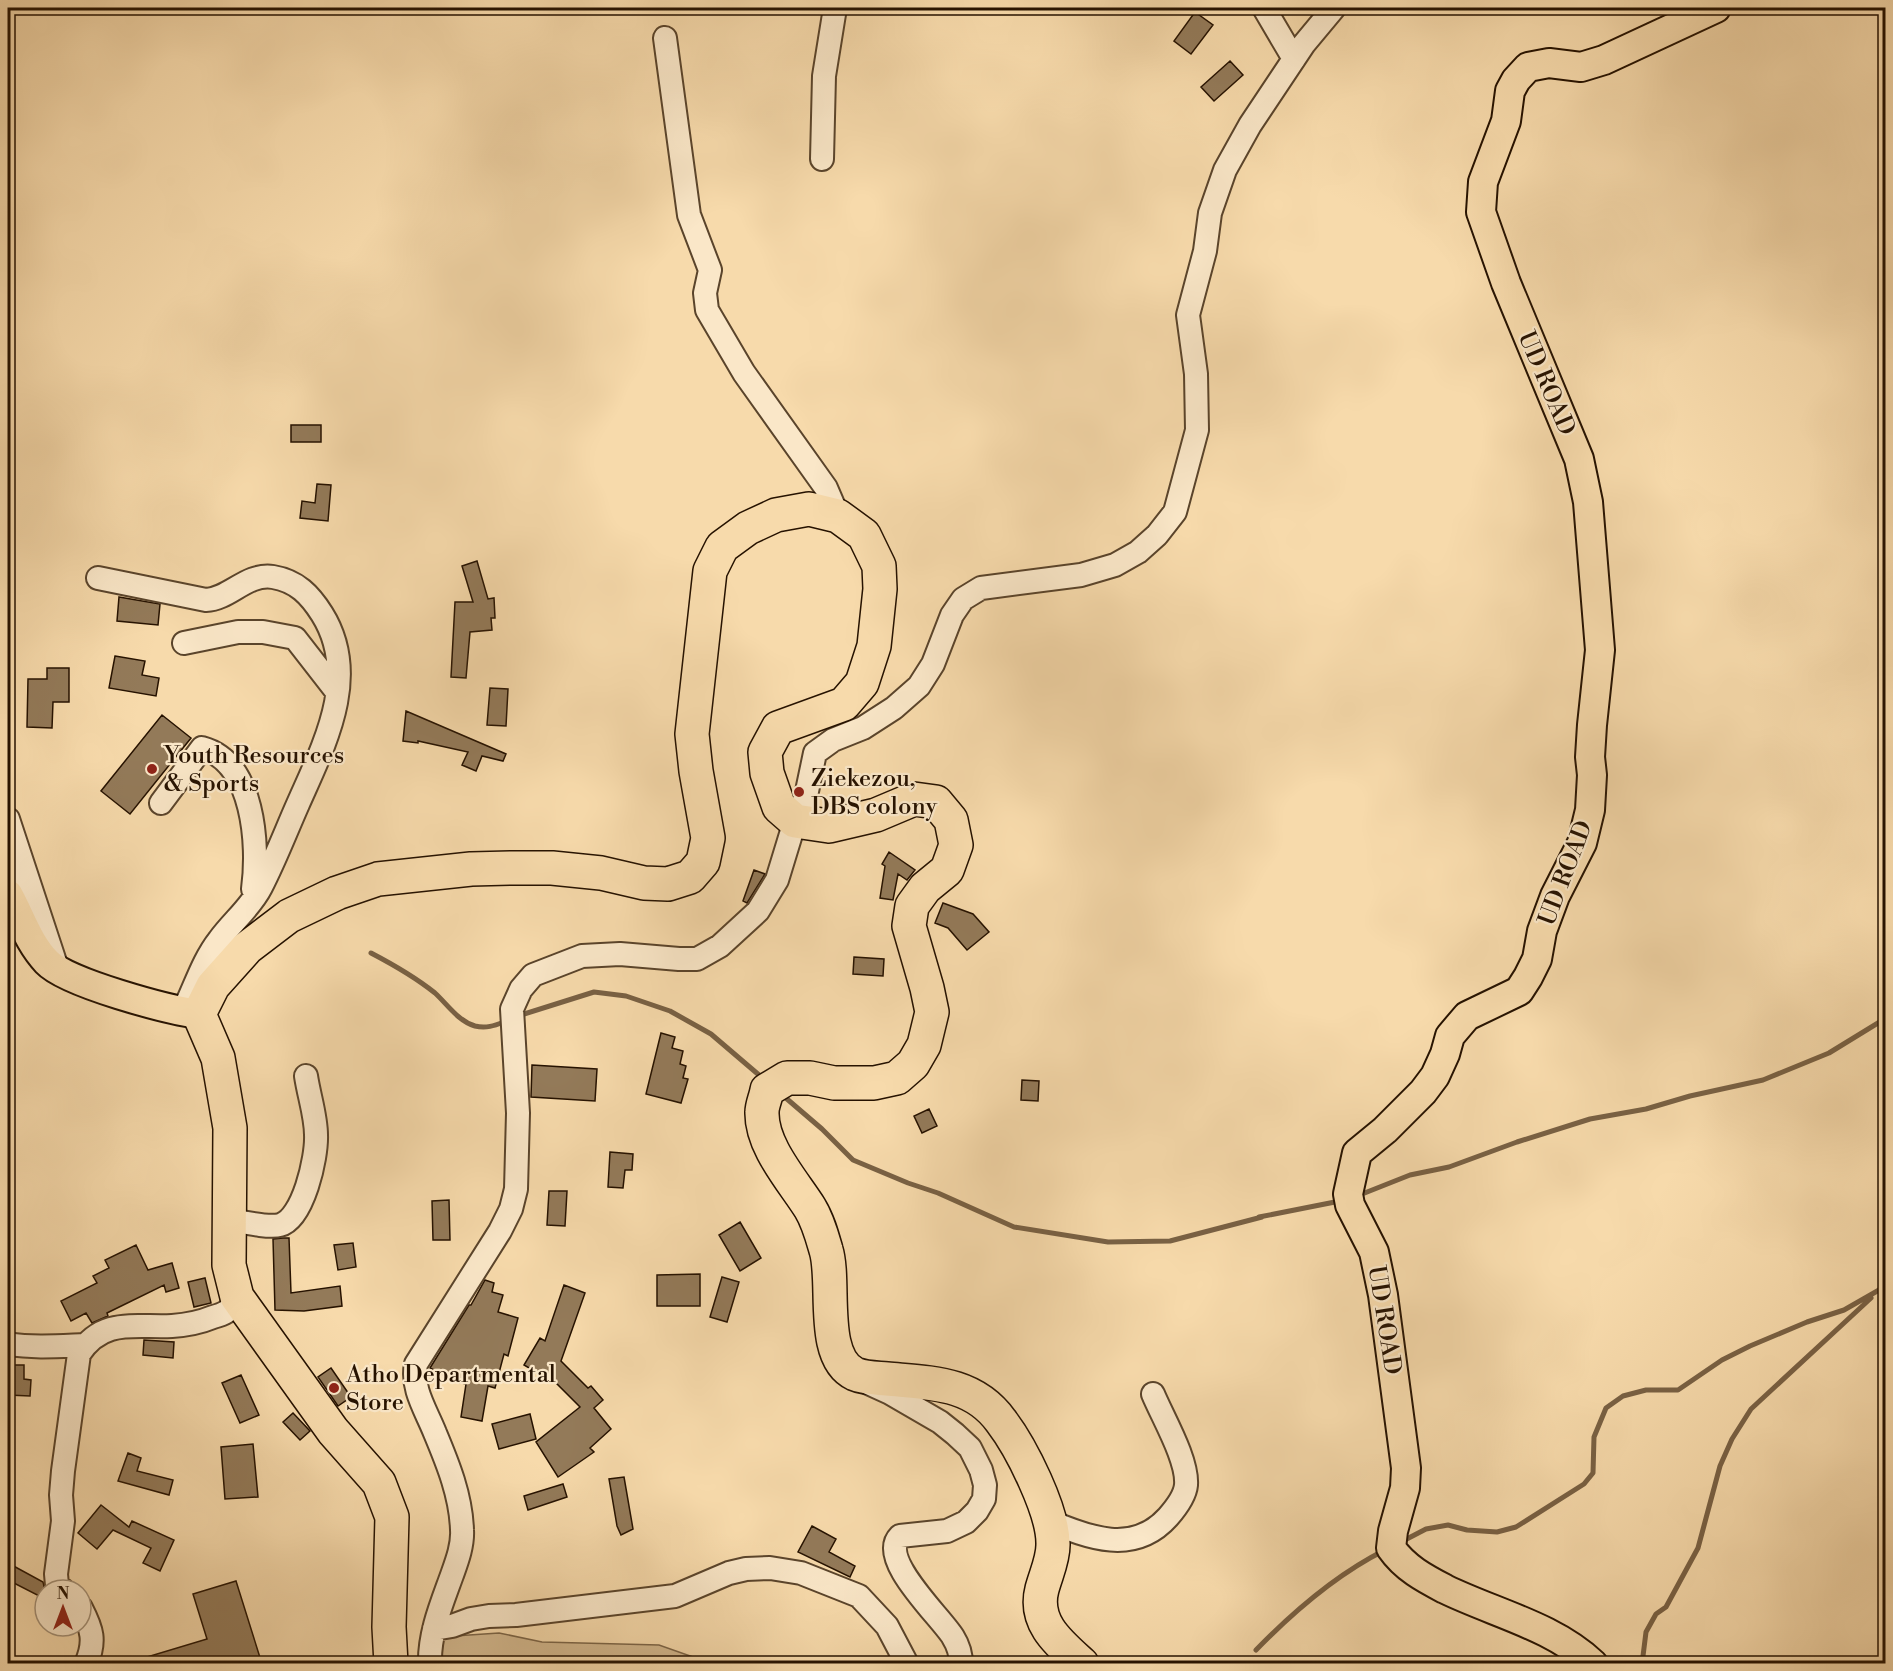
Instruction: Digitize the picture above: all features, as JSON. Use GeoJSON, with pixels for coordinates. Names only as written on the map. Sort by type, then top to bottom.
{"type":"FeatureCollection","features":[{"type":"Feature","properties":{"kind":"highway"},"geometry":{"type":"LineString","coordinates":[[391,1664],[389,1627],[392,1517],[379,1483],[333,1431],[237,1297],[229,1265],[230,1128],[218,1058],[191,1013],[247,948],[288,916],[338,893],[378,879],[471,869],[521,868],[552,868],[601,873],[644,883],[668,884],[690,877],[703,862],[708,838],[692,734],[710,571],[722,547],[748,528],[776,515],[809,509],[838,516],[864,536],[879,566],[880,589],[874,646],[861,683],[844,704],[778,728],[765,752],[767,773],[779,807],[795,821],[829,826],[876,815],[914,799],[936,802],[951,820],[956,845],[947,870],[925,888],[912,906],[909,926],[932,1012],[924,1045],[913,1064],[897,1078],[874,1083],[834,1083],[810,1078],[787,1078],[768,1090],[762,1112],[765,1128],[776,1158],[811,1210],[821,1233],[828,1255],[831,1322],[834,1344],[840,1360],[854,1373],[876,1378],[931,1382],[961,1389],[982,1402],[1000,1419],[1017,1445],[1033,1474],[1049,1521],[1053,1544],[1049,1569],[1041,1592],[1041,1611],[1048,1632],[1082,1664]]}},
{"type":"Feature","properties":{"kind":"main road","name":"UD ROAD"},"geometry":{"type":"LineString","coordinates":[[1593,1664],[1586,1656],[1548,1633],[1470,1601],[1419,1575],[1400,1561],[1391,1548],[1393,1531],[1405,1488],[1406,1468],[1402,1427],[1383,1295],[1374,1252],[1353,1214],[1348,1194],[1357,1153],[1385,1130],[1422,1092],[1434,1076],[1456,1027],[1467,1016],[1519,991],[1528,977],[1537,959],[1542,931],[1555,896],[1582,843],[1590,810],[1592,776],[1590,757],[1600,650],[1588,502],[1579,459],[1510,294],[1481,212],[1483,182],[1506,121],[1510,91],[1516,80],[1528,68],[1549,63],[1581,67],[1604,60],[1716,8]]}},
{"type":"Feature","properties":{"kind":"main road"},"geometry":{"type":"LineString","coordinates":[[8,894],[26,932],[48,963],[69,976],[96,986],[191,1013]]}},
{"type":"Feature","properties":{"kind":"street"},"geometry":{"type":"LineString","coordinates":[[822,159],[824,76],[835,8]]}},
{"type":"Feature","properties":{"kind":"street"},"geometry":{"type":"LineString","coordinates":[[1264,8],[1294,59]]}},
{"type":"Feature","properties":{"kind":"street"},"geometry":{"type":"LineString","coordinates":[[430,1664],[429,1646],[459,1556],[462,1532],[459,1499],[447,1463],[416,1388],[414,1375],[416,1364],[512,1209],[516,1188],[518,1113],[512,1009],[520,989],[533,975],[582,956],[620,954],[679,959],[697,958],[720,946],[758,911],[777,879],[795,821],[806,796],[815,753],[833,740],[863,728],[894,708],[919,686],[933,664],[952,615],[963,599],[981,588],[1081,574],[1115,565],[1138,552],[1157,535],[1174,512],[1197,430],[1196,374],[1188,315],[1204,251],[1210,213],[1225,170],[1250,125],[1294,59],[1334,8]]}},
{"type":"Feature","properties":{"kind":"street"},"geometry":{"type":"LineString","coordinates":[[665,38],[689,215],[710,270],[705,293],[707,310],[744,373],[826,488],[838,516]]}},
{"type":"Feature","properties":{"kind":"street"},"geometry":{"type":"LineString","coordinates":[[98,578],[206,600],[216,600],[246,581],[272,577],[299,586],[311,596],[332,630],[337,649],[336,707],[327,738],[261,888],[217,942],[191,1013]]}},
{"type":"Feature","properties":{"kind":"street"},"geometry":{"type":"LineString","coordinates":[[184,643],[238,632],[263,632],[295,638],[337,692]]}},
{"type":"Feature","properties":{"kind":"street"},"geometry":{"type":"LineString","coordinates":[[161,803],[202,748],[212,751],[228,762],[241,783],[253,820],[256,866],[251,902]]}},
{"type":"Feature","properties":{"kind":"street"},"geometry":{"type":"LineString","coordinates":[[8,819],[58,969]]}},
{"type":"Feature","properties":{"kind":"street"},"geometry":{"type":"LineString","coordinates":[[8,869],[36,948]]}},
{"type":"Feature","properties":{"kind":"street"},"geometry":{"type":"LineString","coordinates":[[230,1220],[278,1226],[289,1221],[297,1212],[313,1165],[316,1136],[306,1076]]}},
{"type":"Feature","properties":{"kind":"street"},"geometry":{"type":"LineString","coordinates":[[56,1578],[63,1521],[61,1495],[63,1471],[79,1354],[85,1345],[97,1335],[124,1325],[173,1326],[205,1320],[227,1312],[237,1297]]}},
{"type":"Feature","properties":{"kind":"street"},"geometry":{"type":"LineString","coordinates":[[8,1344],[27,1347],[85,1345]]}},
{"type":"Feature","properties":{"kind":"street"},"geometry":{"type":"LineString","coordinates":[[854,1373],[871,1385],[890,1393],[940,1422],[970,1448],[981,1470],[986,1485],[984,1499],[972,1517],[947,1532],[900,1536],[895,1540],[894,1550],[902,1571],[954,1638],[961,1654],[961,1664]]}},
{"type":"Feature","properties":{"kind":"street"},"geometry":{"type":"LineString","coordinates":[[1049,1521],[1082,1535],[1115,1541],[1140,1537],[1161,1525],[1175,1508],[1186,1487],[1184,1464],[1153,1394]]}},
{"type":"Feature","properties":{"kind":"street"},"geometry":{"type":"LineString","coordinates":[[434,1629],[489,1616],[516,1615],[675,1596],[729,1573],[746,1569],[770,1568],[801,1573],[859,1596],[887,1626],[907,1664]]}},
{"type":"Feature","properties":{"kind":"street"},"geometry":{"type":"LineString","coordinates":[[86,1664],[93,1648],[93,1638]]}},
{"type":"Feature","properties":{"kind":"shaded area"},"geometry":{"type":"Polygon","coordinates":[[[499,1633],[542,1642],[659,1645],[710,1663],[441,1663],[440,1637],[499,1633]]]}},
{"type":"Feature","properties":{"kind":"building"},"geometry":{"type":"Polygon","coordinates":[[[1195,12],[1213,25],[1191,54],[1174,41],[1195,12]]]}},
{"type":"Feature","properties":{"kind":"building"},"geometry":{"type":"Polygon","coordinates":[[[1230,61],[1243,75],[1214,101],[1201,87],[1230,61]]]}},
{"type":"Feature","properties":{"kind":"building"},"geometry":{"type":"Polygon","coordinates":[[[291,425],[321,425],[321,442],[291,442],[291,425]]]}},
{"type":"Feature","properties":{"kind":"building"},"geometry":{"type":"Polygon","coordinates":[[[317,484],[331,485],[328,521],[300,518],[302,501],[315,503],[317,484]]]}},
{"type":"Feature","properties":{"kind":"building"},"geometry":{"type":"Polygon","coordinates":[[[477,561],[488,599],[494,598],[495,618],[491,618],[492,630],[470,632],[466,678],[451,677],[455,602],[473,602],[462,566],[477,561]]]}},
{"type":"Feature","properties":{"kind":"building"},"geometry":{"type":"Polygon","coordinates":[[[119,597],[160,604],[158,625],[117,621],[119,597]]]}},
{"type":"Feature","properties":{"kind":"building"},"geometry":{"type":"Polygon","coordinates":[[[115,656],[145,661],[142,675],[159,678],[156,696],[109,688],[115,656]]]}},
{"type":"Feature","properties":{"kind":"building"},"geometry":{"type":"Polygon","coordinates":[[[47,668],[69,668],[69,702],[53,702],[52,728],[27,727],[28,679],[47,679],[47,668]]]}},
{"type":"Feature","properties":{"kind":"building"},"geometry":{"type":"Polygon","coordinates":[[[490,688],[508,689],[506,726],[487,725],[490,688]]]}},
{"type":"Feature","properties":{"kind":"building"},"geometry":{"type":"Polygon","coordinates":[[[406,711],[506,754],[503,761],[482,756],[476,771],[462,765],[468,752],[418,741],[418,743],[403,741],[406,711]]]}},
{"type":"Feature","properties":{"kind":"building"},"geometry":{"type":"Polygon","coordinates":[[[162,715],[191,738],[130,814],[101,791],[162,715]]]}},
{"type":"Feature","properties":{"kind":"building"},"geometry":{"type":"Polygon","coordinates":[[[889,852],[915,870],[907,880],[898,874],[893,900],[880,898],[885,866],[882,864],[889,852]]]}},
{"type":"Feature","properties":{"kind":"building"},"geometry":{"type":"Polygon","coordinates":[[[754,870],[765,874],[747,903],[743,901],[754,870]]]}},
{"type":"Feature","properties":{"kind":"building"},"geometry":{"type":"Polygon","coordinates":[[[943,903],[973,914],[989,932],[967,950],[948,928],[935,923],[943,903]]]}},
{"type":"Feature","properties":{"kind":"building"},"geometry":{"type":"Polygon","coordinates":[[[854,957],[884,959],[883,976],[853,974],[854,957]]]}},
{"type":"Feature","properties":{"kind":"building"},"geometry":{"type":"Polygon","coordinates":[[[661,1033],[675,1037],[672,1048],[683,1051],[680,1064],[686,1066],[683,1078],[688,1079],[681,1103],[646,1094],[661,1033]]]}},
{"type":"Feature","properties":{"kind":"building"},"geometry":{"type":"Polygon","coordinates":[[[532,1065],[597,1069],[595,1101],[531,1097],[532,1065]]]}},
{"type":"Feature","properties":{"kind":"building"},"geometry":{"type":"Polygon","coordinates":[[[1022,1080],[1039,1081],[1038,1101],[1021,1100],[1022,1080]]]}},
{"type":"Feature","properties":{"kind":"building"},"geometry":{"type":"Polygon","coordinates":[[[929,1109],[937,1126],[922,1133],[914,1116],[929,1109]]]}},
{"type":"Feature","properties":{"kind":"building"},"geometry":{"type":"Polygon","coordinates":[[[610,1152],[633,1154],[632,1170],[625,1170],[623,1188],[608,1187],[610,1152]]]}},
{"type":"Feature","properties":{"kind":"building"},"geometry":{"type":"Polygon","coordinates":[[[549,1191],[567,1191],[565,1226],[547,1225],[549,1191]]]}},
{"type":"Feature","properties":{"kind":"building"},"geometry":{"type":"Polygon","coordinates":[[[449,1200],[450,1240],[433,1240],[432,1201],[449,1200]]]}},
{"type":"Feature","properties":{"kind":"building"},"geometry":{"type":"Polygon","coordinates":[[[740,1222],[761,1258],[740,1271],[719,1235],[740,1222]]]}},
{"type":"Feature","properties":{"kind":"building"},"geometry":{"type":"Polygon","coordinates":[[[289,1238],[291,1293],[340,1286],[342,1306],[304,1311],[275,1310],[273,1239],[289,1238]]]}},
{"type":"Feature","properties":{"kind":"building"},"geometry":{"type":"Polygon","coordinates":[[[353,1243],[356,1267],[338,1270],[334,1245],[353,1243]]]}},
{"type":"Feature","properties":{"kind":"building"},"geometry":{"type":"Polygon","coordinates":[[[136,1245],[148,1270],[172,1263],[179,1288],[166,1292],[164,1285],[107,1313],[108,1316],[92,1323],[86,1313],[71,1321],[61,1301],[97,1283],[93,1276],[109,1268],[105,1260],[136,1245]]]}},
{"type":"Feature","properties":{"kind":"building"},"geometry":{"type":"Polygon","coordinates":[[[700,1274],[700,1306],[657,1306],[657,1275],[700,1274]]]}},
{"type":"Feature","properties":{"kind":"building"},"geometry":{"type":"Polygon","coordinates":[[[722,1277],[739,1282],[727,1322],[710,1317],[722,1277]]]}},
{"type":"Feature","properties":{"kind":"building"},"geometry":{"type":"Polygon","coordinates":[[[205,1278],[211,1303],[194,1307],[188,1282],[205,1278]]]}},
{"type":"Feature","properties":{"kind":"building"},"geometry":{"type":"Polygon","coordinates":[[[485,1280],[494,1283],[492,1292],[503,1295],[498,1312],[518,1318],[508,1356],[504,1354],[495,1388],[488,1386],[482,1421],[461,1417],[466,1384],[457,1382],[430,1368],[485,1280]]]}},
{"type":"Feature","properties":{"kind":"building"},"geometry":{"type":"Polygon","coordinates":[[[564,1285],[585,1293],[561,1361],[588,1388],[591,1386],[603,1400],[594,1408],[611,1429],[590,1448],[594,1452],[558,1477],[536,1442],[580,1407],[544,1371],[541,1375],[524,1365],[540,1338],[545,1341],[564,1285]]]}},
{"type":"Feature","properties":{"kind":"building"},"geometry":{"type":"Polygon","coordinates":[[[144,1340],[174,1342],[173,1358],[143,1355],[144,1340]]]}},
{"type":"Feature","properties":{"kind":"building"},"geometry":{"type":"Polygon","coordinates":[[[8,1365],[24,1365],[24,1379],[31,1380],[30,1396],[8,1395],[8,1365]]]}},
{"type":"Feature","properties":{"kind":"building","name":"Atho Departmental Store"},"geometry":{"type":"Polygon","coordinates":[[[331,1368],[351,1397],[338,1406],[318,1377],[331,1368]]]}},
{"type":"Feature","properties":{"kind":"building"},"geometry":{"type":"Polygon","coordinates":[[[241,1375],[259,1415],[240,1423],[222,1383],[241,1375]]]}},
{"type":"Feature","properties":{"kind":"building"},"geometry":{"type":"Polygon","coordinates":[[[293,1413],[310,1431],[300,1440],[283,1422],[293,1413]]]}},
{"type":"Feature","properties":{"kind":"building"},"geometry":{"type":"Polygon","coordinates":[[[530,1414],[536,1439],[499,1449],[492,1424],[530,1414]]]}},
{"type":"Feature","properties":{"kind":"building"},"geometry":{"type":"Polygon","coordinates":[[[253,1444],[258,1497],[225,1499],[221,1447],[253,1444]]]}},
{"type":"Feature","properties":{"kind":"building"},"geometry":{"type":"Polygon","coordinates":[[[128,1453],[141,1458],[137,1471],[173,1480],[169,1495],[118,1481],[128,1453]]]}},
{"type":"Feature","properties":{"kind":"building"},"geometry":{"type":"Polygon","coordinates":[[[624,1477],[633,1529],[621,1535],[617,1526],[609,1479],[624,1477]]]}},
{"type":"Feature","properties":{"kind":"building"},"geometry":{"type":"Polygon","coordinates":[[[563,1484],[567,1497],[528,1510],[524,1496],[563,1484]]]}},
{"type":"Feature","properties":{"kind":"building"},"geometry":{"type":"Polygon","coordinates":[[[101,1505],[129,1527],[132,1521],[174,1540],[160,1571],[143,1563],[151,1548],[113,1530],[97,1549],[78,1533],[101,1505]]]}},
{"type":"Feature","properties":{"kind":"building"},"geometry":{"type":"Polygon","coordinates":[[[812,1526],[836,1539],[829,1552],[855,1566],[850,1577],[798,1552],[812,1526]]]}},
{"type":"Feature","properties":{"kind":"building"},"geometry":{"type":"Polygon","coordinates":[[[8,1563],[36,1578],[33,1578],[33,1593],[8,1580],[8,1563]]]}},
{"type":"Feature","properties":{"kind":"building"},"geometry":{"type":"Polygon","coordinates":[[[236,1581],[262,1664],[138,1664],[137,1660],[207,1639],[193,1594],[236,1581]]]}},
{"type":"Feature","properties":{"kind":"waterway"},"geometry":{"type":"LineString","coordinates":[[371,953],[427,987],[469,1024],[487,1027],[507,1021]]}},
{"type":"Feature","properties":{"kind":"waterway"},"geometry":{"type":"LineString","coordinates":[[518,1016],[594,992],[626,996],[670,1011],[711,1034],[759,1075]]}},
{"type":"Feature","properties":{"kind":"waterway"},"geometry":{"type":"LineString","coordinates":[[1357,1196],[1410,1175],[1449,1167],[1590,1119],[1646,1109],[1690,1096],[1763,1080],[1829,1053],[1886,1018]]}},
{"type":"Feature","properties":{"kind":"waterway"},"geometry":{"type":"LineString","coordinates":[[787,1099],[853,1160],[938,1193],[1014,1227],[1108,1242],[1170,1241],[1262,1217]]}},
{"type":"Feature","properties":{"kind":"waterway"},"geometry":{"type":"LineString","coordinates":[[1259,1217],[1340,1201]]}},
{"type":"Feature","properties":{"kind":"waterway"},"geometry":{"type":"LineString","coordinates":[[1401,1542],[1426,1529],[1448,1525],[1467,1530],[1497,1532],[1516,1527],[1584,1484],[1593,1473],[1594,1437],[1606,1408],[1623,1396],[1646,1390],[1678,1390],[1722,1360],[1750,1346],[1807,1322],[1844,1310],[1879,1290],[1886,1281]]}},
{"type":"Feature","properties":{"kind":"waterway"},"geometry":{"type":"LineString","coordinates":[[1642,1664],[1646,1632],[1656,1614],[1666,1607],[1698,1548],[1720,1466],[1732,1439],[1751,1409],[1871,1298]]}},
{"type":"Feature","properties":{"kind":"waterway"},"geometry":{"type":"LineString","coordinates":[[1256,1650],[1333,1582],[1385,1550]]}},
{"type":"Feature","properties":{"kind":"place","name":"Youth Resources & Sports"},"geometry":{"type":"Point","coordinates":[152,769]}},
{"type":"Feature","properties":{"kind":"place","name":"Ziekezou, DBS colony"},"geometry":{"type":"Point","coordinates":[799,792]}},
{"type":"Feature","properties":{"kind":"place","name":"Atho Departmental Store"},"geometry":{"type":"Point","coordinates":[334,1388]}}]}
